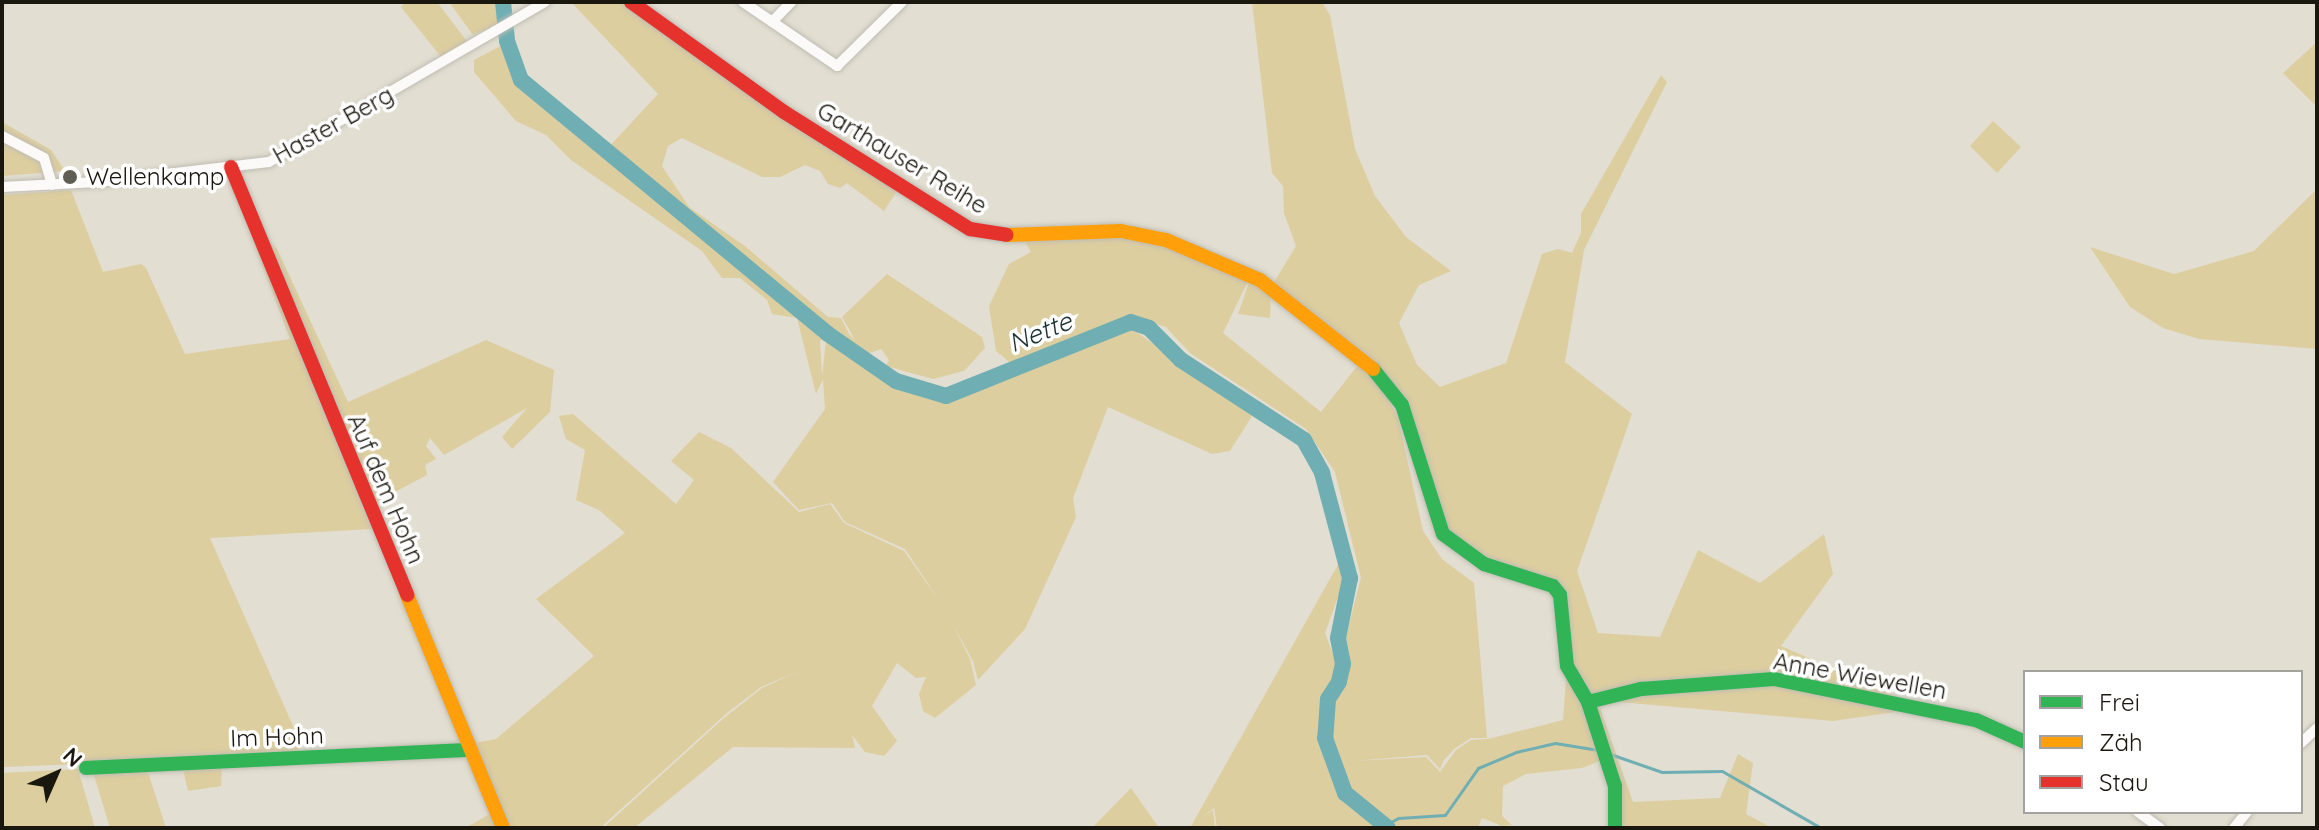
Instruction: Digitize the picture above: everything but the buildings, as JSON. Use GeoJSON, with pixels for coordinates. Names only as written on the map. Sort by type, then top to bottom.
{"type":"FeatureCollection","features":[{"type":"Feature","properties":{"kind":"street","name":"Haster Berg"},"geometry":{"type":"LineString","coordinates":[[2,187],[231,167],[277,158],[493,36],[545,2]]}},
{"type":"Feature","properties":{"kind":"street","name":"Garthauser Reihe"},"geometry":{"type":"LineString","coordinates":[[631,2],[784,112],[970,229],[997,235],[1121,231],[1166,240],[1260,280],[1295,304],[1393,390],[1408,420],[1437,520],[1452,544],[1484,564],[1553,586],[1560,595],[1567,666],[1588,702],[1615,786],[1615,828]]}},
{"type":"Feature","properties":{"kind":"street"},"geometry":{"type":"LineString","coordinates":[[743,2],[837,66],[902,2]]}},
{"type":"Feature","properties":{"kind":"street"},"geometry":{"type":"LineString","coordinates":[[772,22],[791,2]]}},
{"type":"Feature","properties":{"kind":"street"},"geometry":{"type":"LineString","coordinates":[[2,136],[44,158],[52,185]]}},
{"type":"Feature","properties":{"kind":"street","name":"Auf dem Hohn"},"geometry":{"type":"LineString","coordinates":[[231,167],[503,828]]}},
{"type":"Feature","properties":{"kind":"street","name":"Anne Wiewellen"},"geometry":{"type":"LineString","coordinates":[[1588,702],[1641,689],[1774,679],[1976,720],[2023,741]]}},
{"type":"Feature","properties":{"kind":"street","name":"Im Hohn"},"geometry":{"type":"LineString","coordinates":[[86,768],[470,750]]}},
{"type":"Feature","properties":{"kind":"street"},"geometry":{"type":"LineString","coordinates":[[2141,814],[2160,828]]}},
{"type":"Feature","properties":{"kind":"shaded area"},"geometry":{"type":"Polygon","coordinates":[[[405,2],[437,2],[466,40],[465,45],[442,58],[401,7],[405,2]]]}},
{"type":"Feature","properties":{"kind":"shaded area"},"geometry":{"type":"Polygon","coordinates":[[[449,2],[505,2],[508,20],[473,35],[449,2]]]}},
{"type":"Feature","properties":{"kind":"shaded area"},"geometry":{"type":"Polygon","coordinates":[[[571,2],[623,2],[897,191],[884,211],[847,183],[840,188],[828,184],[820,171],[805,165],[780,177],[762,177],[682,138],[668,146],[662,166],[689,207],[746,247],[828,317],[841,318],[855,340],[842,317],[887,274],[982,337],[985,348],[964,371],[933,379],[886,366],[889,360],[881,349],[867,354],[825,339],[820,341],[822,377],[826,340],[911,392],[961,395],[1129,327],[1254,413],[1230,451],[1212,454],[1108,407],[1073,498],[1076,517],[1025,629],[978,680],[973,661],[953,625],[970,659],[976,685],[935,718],[923,711],[919,694],[926,677],[916,678],[897,663],[872,706],[897,741],[884,756],[865,752],[852,735],[855,748],[733,747],[634,828],[603,828],[724,718],[762,688],[799,671],[761,687],[727,713],[600,828],[465,828],[492,813],[475,743],[496,739],[594,656],[536,599],[625,533],[599,510],[576,500],[585,450],[566,439],[559,416],[573,414],[676,504],[694,480],[671,461],[699,432],[731,448],[799,512],[830,504],[844,523],[904,551],[940,602],[905,549],[845,522],[832,503],[799,510],[773,482],[825,409],[823,379],[816,394],[797,318],[772,314],[767,300],[740,278],[722,278],[702,251],[571,160],[546,135],[516,121],[474,72],[474,60],[510,41],[524,78],[608,148],[658,94],[571,2]]]}},
{"type":"Feature","properties":{"kind":"shaded area"},"geometry":{"type":"Polygon","coordinates":[[[1252,2],[1322,2],[1330,15],[1355,149],[1375,196],[1406,237],[1451,271],[1419,285],[1399,323],[1417,365],[1440,387],[1506,363],[1542,254],[1558,249],[1572,253],[1581,233],[1581,214],[1661,75],[1667,82],[1584,250],[1565,362],[1632,414],[1577,571],[1598,633],[1660,637],[1698,550],[1760,583],[1824,534],[1833,574],[1781,646],[1923,708],[1833,721],[1597,700],[1633,802],[1720,798],[1738,754],[1753,763],[1746,814],[1772,828],[1615,828],[1605,759],[1582,768],[1526,774],[1503,786],[1502,816],[1512,825],[1502,826],[1482,818],[1478,828],[1217,828],[1214,808],[1204,816],[1213,810],[1215,828],[1190,828],[1340,561],[1342,586],[1325,633],[1333,654],[1350,656],[1346,636],[1361,578],[1335,472],[1306,429],[1190,353],[1166,327],[1130,316],[1013,365],[996,351],[989,306],[1009,264],[1031,252],[1024,240],[1133,238],[1164,246],[1248,281],[1223,333],[1321,412],[1358,365],[1382,388],[1398,418],[1423,531],[1442,559],[1474,583],[1487,738],[1471,738],[1454,749],[1440,769],[1427,755],[1354,761],[1426,757],[1440,772],[1456,750],[1471,740],[1488,739],[1563,720],[1567,666],[1560,595],[1452,544],[1393,390],[1271,288],[1270,318],[1238,314],[1251,277],[1271,287],[1296,246],[1284,213],[1283,186],[1272,173],[1252,2]]]}},
{"type":"Feature","properties":{"kind":"shaded area"},"geometry":{"type":"Polygon","coordinates":[[[2317,42],[2317,107],[2283,73],[2317,42]]]}},
{"type":"Feature","properties":{"kind":"shaded area"},"geometry":{"type":"Polygon","coordinates":[[[1993,121],[2021,147],[1997,173],[1970,146],[1993,121]]]}},
{"type":"Feature","properties":{"kind":"shaded area"},"geometry":{"type":"Polygon","coordinates":[[[2,122],[51,150],[65,171],[2,176],[2,122]]]}},
{"type":"Feature","properties":{"kind":"shaded area"},"geometry":{"type":"Polygon","coordinates":[[[2317,189],[2317,349],[2199,339],[2163,328],[2130,307],[2090,247],[2174,274],[2254,251],[2317,189]]]}},
{"type":"Feature","properties":{"kind":"shaded area"},"geometry":{"type":"Polygon","coordinates":[[[71,190],[103,272],[141,264],[146,268],[185,354],[290,339],[244,216],[372,529],[210,538],[297,735],[299,756],[222,760],[221,786],[188,791],[181,760],[2,767],[2,195],[71,190]]]}},
{"type":"Feature","properties":{"kind":"shaded area"},"geometry":{"type":"Polygon","coordinates":[[[265,238],[277,249],[348,402],[486,340],[554,370],[550,412],[512,449],[502,437],[527,408],[444,455],[430,438],[426,446],[436,459],[425,465],[427,475],[374,503],[265,238]]]}},
{"type":"Feature","properties":{"kind":"shaded area"},"geometry":{"type":"Polygon","coordinates":[[[146,766],[166,828],[110,828],[93,772],[146,766]]]}},
{"type":"Feature","properties":{"kind":"shaded area"},"geometry":{"type":"Polygon","coordinates":[[[78,769],[95,828],[2,828],[2,773],[78,769]]]}},
{"type":"Feature","properties":{"kind":"shaded area"},"geometry":{"type":"Polygon","coordinates":[[[1131,788],[1159,828],[1092,828],[1131,788]]]}},
{"type":"Feature","properties":{"kind":"waterway","name":"Nette"},"geometry":{"type":"LineString","coordinates":[[503,2],[507,41],[521,80],[828,334],[896,381],[946,396],[1131,322],[1149,328],[1181,360],[1304,440],[1322,473],[1350,578],[1338,638],[1343,664],[1339,682],[1328,699],[1325,738],[1345,793],[1388,828]]}},
{"type":"Feature","properties":{"kind":"waterway"},"geometry":{"type":"LineString","coordinates":[[1385,825],[1398,818],[1445,815],[1478,768],[1516,752],[1555,743],[1598,750]]}},
{"type":"Feature","properties":{"kind":"waterway"},"geometry":{"type":"LineString","coordinates":[[1610,754],[1662,772],[1722,771],[1821,828]]}},
{"type":"Feature","properties":{"kind":"traffic: fast"},"geometry":{"type":"LineString","coordinates":[[1373,369],[1402,405],[1443,534],[1484,564],[1553,586],[1560,595],[1567,666],[1588,702],[1615,786],[1615,828]]}},
{"type":"Feature","properties":{"kind":"traffic: fast"},"geometry":{"type":"LineString","coordinates":[[1588,702],[1641,689],[1774,679],[1976,720],[2023,741]]}},
{"type":"Feature","properties":{"kind":"traffic: fast"},"geometry":{"type":"LineString","coordinates":[[86,768],[470,750]]}},
{"type":"Feature","properties":{"kind":"traffic: slow"},"geometry":{"type":"LineString","coordinates":[[1007,235],[1121,231],[1166,240],[1260,280],[1373,369]]}},
{"type":"Feature","properties":{"kind":"traffic: slow"},"geometry":{"type":"LineString","coordinates":[[407,595],[503,828]]}},
{"type":"Feature","properties":{"kind":"traffic: jam"},"geometry":{"type":"LineString","coordinates":[[631,2],[784,112],[970,229],[1007,235]]}},
{"type":"Feature","properties":{"kind":"traffic: jam"},"geometry":{"type":"LineString","coordinates":[[231,167],[407,595]]}},
{"type":"Feature","properties":{"kind":"place","name":"Wellenkamp"},"geometry":{"type":"Point","coordinates":[70,177]}}]}
